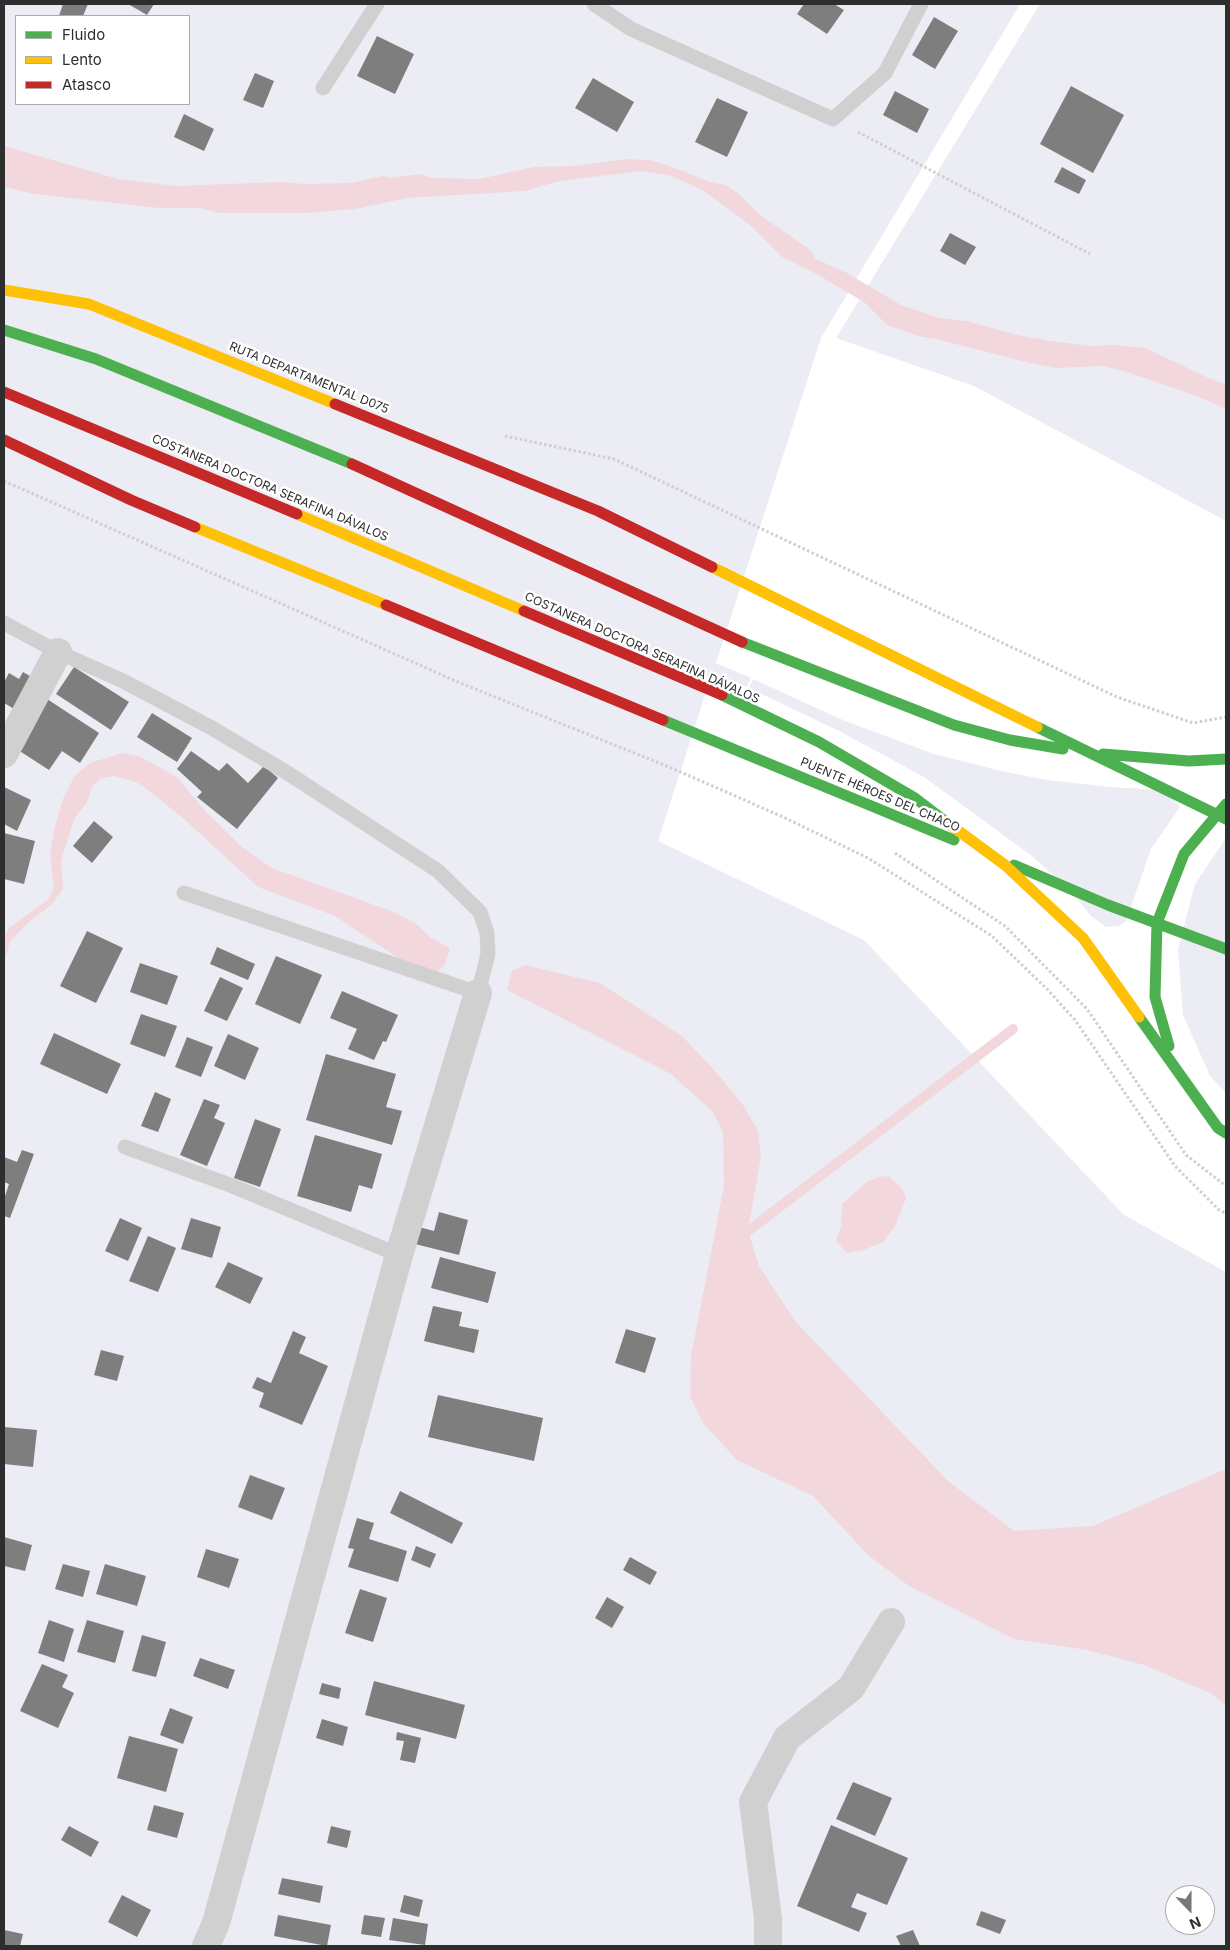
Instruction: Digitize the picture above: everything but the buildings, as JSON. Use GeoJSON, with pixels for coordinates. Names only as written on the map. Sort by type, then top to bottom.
{"type":"FeatureCollection","features":[{"type":"Feature","properties":{"kind":"highway","name":"RUTA DEPARTAMENTAL D075"},"geometry":{"type":"LineString","coordinates":[[4,290],[89,304],[598,511],[1226,819]]}},
{"type":"Feature","properties":{"kind":"highway"},"geometry":{"type":"LineString","coordinates":[[4,330],[96,359],[344,461],[760,650],[954,724],[1010,740],[1083,752],[1189,761],[1226,759]]}},
{"type":"Feature","properties":{"kind":"highway","name":"COSTANERA DOCTORA SERAFINA DÁVALOS"},"geometry":{"type":"LineString","coordinates":[[4,392],[360,541],[731,700],[819,742],[915,798],[1005,865],[1083,938],[1218,1128],[1226,1133]]}},
{"type":"Feature","properties":{"kind":"highway","name":"PUENTE HÉROES DEL CHACO"},"geometry":{"type":"LineString","coordinates":[[4,440],[131,500],[1108,904],[1226,949]]}},
{"type":"Feature","properties":{"kind":"highway","name":"COSTANERA DOCTORA SERAFINA DÁVALOS"},"geometry":{"type":"LineString","coordinates":[[1175,1066],[1154,997],[1158,923],[1184,854],[1226,804]]}},
{"type":"Feature","properties":{"kind":"street"},"geometry":{"type":"LineString","coordinates":[[4,754],[58,652]]}},
{"type":"Feature","properties":{"kind":"street"},"geometry":{"type":"LineString","coordinates":[[206,1946],[216,1923],[399,1255],[478,993]]}},
{"type":"Feature","properties":{"kind":"street"},"geometry":{"type":"LineString","coordinates":[[768,1946],[768,1919],[753,1802],[787,1738],[851,1688],[891,1622]]}},
{"type":"Feature","properties":{"kind":"lane"},"geometry":{"type":"LineString","coordinates":[[324,88],[377,4]]}},
{"type":"Feature","properties":{"kind":"lane"},"geometry":{"type":"LineString","coordinates":[[594,4],[631,29],[834,119],[885,73],[921,4]]}},
{"type":"Feature","properties":{"kind":"lane"},"geometry":{"type":"LineString","coordinates":[[4,623],[58,652],[123,681],[210,727],[286,772],[438,871],[480,912],[487,932],[488,954],[478,993],[184,893]]}},
{"type":"Feature","properties":{"kind":"lane"},"geometry":{"type":"LineString","coordinates":[[125,1147],[230,1185],[399,1255]]}},
{"type":"Feature","properties":{"kind":"path"},"geometry":{"type":"LineString","coordinates":[[834,119],[1090,254]]}},
{"type":"Feature","properties":{"kind":"path"},"geometry":{"type":"LineString","coordinates":[[4,481],[458,682],[692,777],[783,817],[868,858],[992,936],[1040,982],[1075,1020],[1175,1166],[1219,1210],[1226,1213]]}},
{"type":"Feature","properties":{"kind":"path"},"geometry":{"type":"LineString","coordinates":[[890,850],[1005,926],[1087,1009],[1186,1155],[1226,1186]]}},
{"type":"Feature","properties":{"kind":"shaded area"},"geometry":{"type":"Polygon","coordinates":[[[4,4],[1020,4],[821,338],[716,663],[751,678],[747,687],[712,673],[658,841],[864,940],[1124,1215],[1226,1272],[1226,1946],[4,1946],[4,4]]]}},
{"type":"Feature","properties":{"kind":"shaded area"},"geometry":{"type":"Polygon","coordinates":[[[1040,4],[1226,4],[1226,521],[974,386],[836,338],[1040,4]]]}},
{"type":"Feature","properties":{"kind":"shaded area"},"geometry":{"type":"Polygon","coordinates":[[[4,146],[118,179],[177,186],[279,182],[305,184],[351,183],[382,176],[391,178],[420,174],[432,178],[480,179],[533,167],[575,166],[626,159],[650,160],[710,182],[726,185],[740,195],[760,215],[809,249],[816,259],[847,273],[901,305],[939,318],[966,321],[1017,335],[1051,341],[1089,346],[1115,345],[1145,348],[1213,380],[1226,384],[1226,409],[1197,396],[1124,371],[1101,366],[1057,368],[1030,363],[918,336],[887,325],[864,302],[813,272],[782,257],[750,225],[704,191],[672,176],[641,171],[559,181],[525,191],[407,198],[355,209],[307,213],[220,213],[200,208],[159,208],[35,194],[4,187],[4,146]]]}},
{"type":"Feature","properties":{"kind":"shaded area"},"geometry":{"type":"Polygon","coordinates":[[[753,679],[845,721],[934,754],[1001,771],[1047,780],[1109,787],[1164,790],[1180,807],[1151,849],[1126,921],[1119,926],[1106,927],[1091,916],[1071,891],[1032,856],[924,777],[841,732],[749,688],[753,679]]]}},
{"type":"Feature","properties":{"kind":"shaded area"},"geometry":{"type":"Polygon","coordinates":[[[122,753],[139,756],[177,777],[207,813],[243,848],[272,868],[391,911],[415,923],[431,938],[450,948],[445,964],[436,973],[403,961],[335,916],[258,887],[183,818],[143,786],[114,776],[101,778],[92,787],[87,802],[74,819],[61,861],[63,889],[51,905],[30,921],[10,941],[4,963],[4,936],[10,927],[48,900],[54,887],[50,854],[54,830],[63,799],[74,777],[90,763],[122,753]]]}},
{"type":"Feature","properties":{"kind":"shaded area"},"geometry":{"type":"Polygon","coordinates":[[[1226,838],[1226,1093],[1210,1076],[1183,1015],[1178,949],[1195,884],[1226,838]]]}},
{"type":"Feature","properties":{"kind":"shaded area"},"geometry":{"type":"Polygon","coordinates":[[[525,965],[600,983],[683,1037],[714,1070],[743,1105],[758,1131],[761,1156],[748,1231],[759,1266],[795,1321],[948,1481],[1014,1531],[1093,1526],[1226,1469],[1226,1705],[1210,1693],[1144,1665],[1087,1650],[1014,1639],[909,1586],[868,1555],[813,1496],[737,1460],[703,1423],[690,1397],[691,1356],[724,1186],[723,1132],[712,1111],[671,1074],[507,990],[512,971],[525,965]]]}},
{"type":"Feature","properties":{"kind":"shaded area"},"geometry":{"type":"Polygon","coordinates":[[[882,1176],[890,1177],[902,1189],[906,1198],[895,1226],[883,1242],[863,1250],[847,1253],[836,1241],[841,1226],[842,1204],[868,1181],[882,1176]]]}},
{"type":"Feature","properties":{"kind":"waterway"},"geometry":{"type":"LineString","coordinates":[[748,1231],[1013,1029]]}},
{"type":"Feature","properties":{"kind":"traffic: fast"},"geometry":{"type":"LineString","coordinates":[[4,330],[96,359],[352,464]]}},
{"type":"Feature","properties":{"kind":"traffic: fast"},"geometry":{"type":"LineString","coordinates":[[742,642],[954,725],[1010,740],[1063,749]]}},
{"type":"Feature","properties":{"kind":"traffic: fast"},"geometry":{"type":"LineString","coordinates":[[722,695],[819,742],[915,798],[945,821]]}},
{"type":"Feature","properties":{"kind":"traffic: fast"},"geometry":{"type":"LineString","coordinates":[[663,720],[954,840]]}},
{"type":"Feature","properties":{"kind":"traffic: fast"},"geometry":{"type":"LineString","coordinates":[[1037,727],[1226,819]]}},
{"type":"Feature","properties":{"kind":"traffic: fast"},"geometry":{"type":"LineString","coordinates":[[1103,754],[1189,761],[1226,759]]}},
{"type":"Feature","properties":{"kind":"traffic: fast"},"geometry":{"type":"LineString","coordinates":[[1169,1046],[1155,997],[1157,923],[1184,854],[1226,804]]}},
{"type":"Feature","properties":{"kind":"traffic: fast"},"geometry":{"type":"LineString","coordinates":[[1014,865],[1108,905],[1226,949]]}},
{"type":"Feature","properties":{"kind":"traffic: fast"},"geometry":{"type":"LineString","coordinates":[[1139,1017],[1218,1128],[1226,1133]]}},
{"type":"Feature","properties":{"kind":"traffic: slow"},"geometry":{"type":"LineString","coordinates":[[4,290],[89,304],[335,404]]}},
{"type":"Feature","properties":{"kind":"traffic: slow"},"geometry":{"type":"LineString","coordinates":[[297,514],[524,611]]}},
{"type":"Feature","properties":{"kind":"traffic: slow"},"geometry":{"type":"LineString","coordinates":[[195,527],[386,605]]}},
{"type":"Feature","properties":{"kind":"traffic: slow"},"geometry":{"type":"LineString","coordinates":[[712,567],[1037,727]]}},
{"type":"Feature","properties":{"kind":"traffic: slow"},"geometry":{"type":"LineString","coordinates":[[945,821],[1005,865],[1083,938],[1139,1017]]}},
{"type":"Feature","properties":{"kind":"traffic: jam"},"geometry":{"type":"LineString","coordinates":[[4,392],[297,514]]}},
{"type":"Feature","properties":{"kind":"traffic: jam"},"geometry":{"type":"LineString","coordinates":[[335,404],[598,511],[712,567]]}},
{"type":"Feature","properties":{"kind":"traffic: jam"},"geometry":{"type":"LineString","coordinates":[[4,440],[131,500],[195,527]]}},
{"type":"Feature","properties":{"kind":"traffic: jam"},"geometry":{"type":"LineString","coordinates":[[352,464],[742,642]]}},
{"type":"Feature","properties":{"kind":"traffic: jam"},"geometry":{"type":"LineString","coordinates":[[386,605],[663,720]]}},
{"type":"Feature","properties":{"kind":"traffic: jam"},"geometry":{"type":"LineString","coordinates":[[524,611],[722,695]]}}]}
